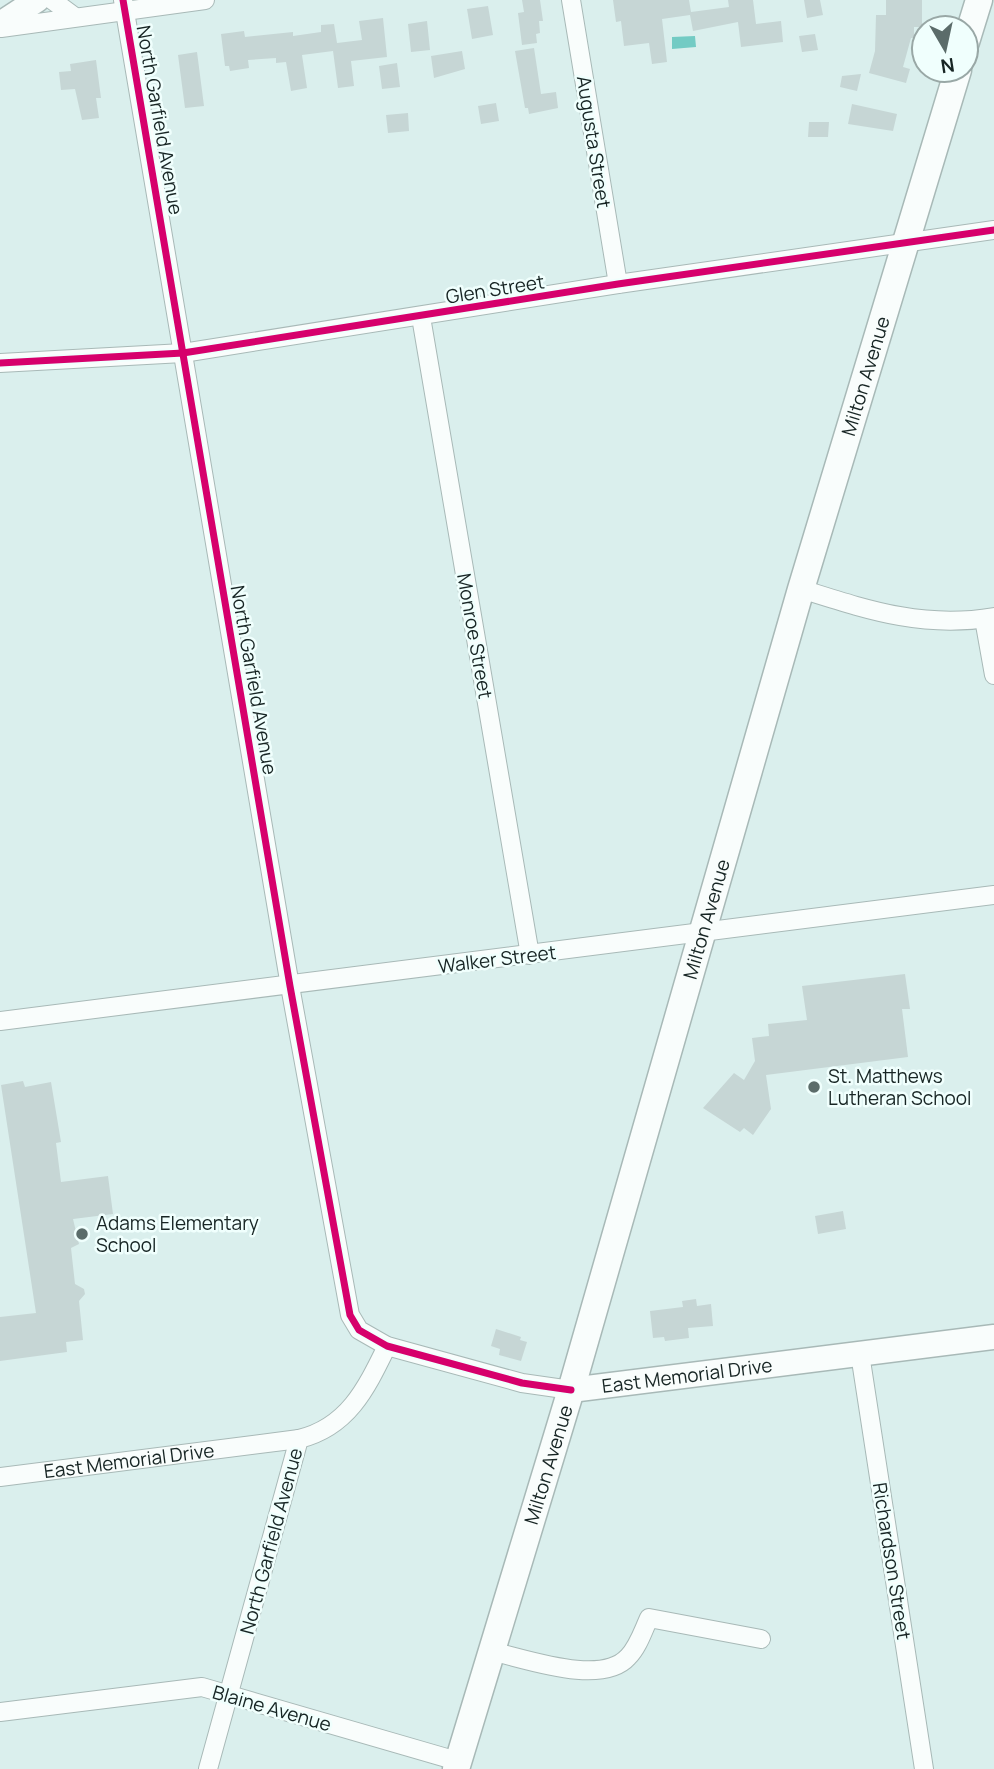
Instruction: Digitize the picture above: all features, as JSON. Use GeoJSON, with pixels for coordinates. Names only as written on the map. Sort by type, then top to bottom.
{"type":"FeatureCollection","features":[{"type":"Feature","properties":{"kind":"main road"},"geometry":{"type":"LineString","coordinates":[[0,26],[37,0]]}},
{"type":"Feature","properties":{"kind":"main road","name":"Milton Avenue"},"geometry":{"type":"LineString","coordinates":[[456,1765],[571,1390],[802,589],[954,84]]}},
{"type":"Feature","properties":{"kind":"main road","name":"East Memorial Drive"},"geometry":{"type":"LineString","coordinates":[[571,1390],[994,1337]]}},
{"type":"Feature","properties":{"kind":"street"},"geometry":{"type":"LineString","coordinates":[[51,0],[75,17]]}},
{"type":"Feature","properties":{"kind":"street"},"geometry":{"type":"LineString","coordinates":[[0,26],[75,17],[124,5],[205,0]]}},
{"type":"Feature","properties":{"kind":"street","name":"Augusta Street"},"geometry":{"type":"LineString","coordinates":[[571,0],[618,284]]}},
{"type":"Feature","properties":{"kind":"street","name":"North Garfield Avenue"},"geometry":{"type":"LineString","coordinates":[[124,5],[343,1288],[351,1315],[359,1330],[387,1346],[374,1373],[348,1411],[319,1434],[299,1439],[208,1769]]}},
{"type":"Feature","properties":{"kind":"street","name":"Glen Street"},"geometry":{"type":"LineString","coordinates":[[0,363],[183,353],[618,284],[994,230]]}},
{"type":"Feature","properties":{"kind":"street","name":"Monroe Street"},"geometry":{"type":"LineString","coordinates":[[421,317],[530,955]]}},
{"type":"Feature","properties":{"kind":"street"},"geometry":{"type":"LineString","coordinates":[[802,589],[885,615],[917,621],[989,618],[994,675]]}},
{"type":"Feature","properties":{"kind":"street","name":"Walker Street"},"geometry":{"type":"LineString","coordinates":[[0,1021],[994,895]]}},
{"type":"Feature","properties":{"kind":"street","name":"East Memorial Drive"},"geometry":{"type":"LineString","coordinates":[[387,1346],[522,1383],[571,1390]]}},
{"type":"Feature","properties":{"kind":"street","name":"Richardson Street"},"geometry":{"type":"LineString","coordinates":[[860,1354],[924,1769]]}},
{"type":"Feature","properties":{"kind":"street","name":"East Memorial Drive"},"geometry":{"type":"LineString","coordinates":[[0,1477],[299,1439]]}},
{"type":"Feature","properties":{"kind":"street"},"geometry":{"type":"LineString","coordinates":[[490,1651],[566,1668],[604,1670],[629,1657],[649,1618],[761,1639]]}},
{"type":"Feature","properties":{"kind":"street","name":"Blaine Avenue"},"geometry":{"type":"LineString","coordinates":[[0,1712],[188,1688],[229,1694],[456,1765]]}},
{"type":"Feature","properties":{"kind":"water"},"geometry":{"type":"Polygon","coordinates":[[[695,36],[696,47],[672,49],[672,37],[695,36]]]}},
{"type":"Feature","properties":{"kind":"building"},"geometry":{"type":"Polygon","coordinates":[[[522,0],[540,0],[543,21],[539,21],[537,43],[522,45],[518,13],[524,12],[522,0]]]}},
{"type":"Feature","properties":{"kind":"building"},"geometry":{"type":"Polygon","coordinates":[[[613,0],[689,0],[691,12],[729,7],[728,0],[753,0],[756,24],[781,21],[783,42],[741,47],[738,22],[693,31],[690,15],[662,19],[667,62],[652,64],[649,43],[624,46],[621,21],[616,22],[613,0]]]}},
{"type":"Feature","properties":{"kind":"building"},"geometry":{"type":"Polygon","coordinates":[[[804,0],[820,0],[823,15],[807,18],[804,0]]]}},
{"type":"Feature","properties":{"kind":"building"},"geometry":{"type":"Polygon","coordinates":[[[886,0],[922,0],[922,14],[910,14],[910,42],[903,67],[910,69],[906,83],[869,73],[875,51],[876,15],[886,15],[886,0]]]}},
{"type":"Feature","properties":{"kind":"building"},"geometry":{"type":"Polygon","coordinates":[[[488,6],[493,35],[472,39],[467,9],[488,6]]]}},
{"type":"Feature","properties":{"kind":"building"},"geometry":{"type":"Polygon","coordinates":[[[383,18],[387,57],[351,61],[354,86],[338,88],[333,51],[302,55],[307,88],[291,91],[286,62],[276,63],[276,58],[248,60],[249,68],[230,71],[229,66],[225,66],[221,34],[244,31],[245,37],[293,32],[293,36],[321,32],[321,25],[334,24],[337,43],[362,40],[359,21],[383,18]]]}},
{"type":"Feature","properties":{"kind":"building"},"geometry":{"type":"Polygon","coordinates":[[[427,21],[430,50],[411,52],[408,24],[427,21]]]}},
{"type":"Feature","properties":{"kind":"building"},"geometry":{"type":"Polygon","coordinates":[[[815,34],[818,50],[802,52],[799,36],[815,34]]]}},
{"type":"Feature","properties":{"kind":"building"},"geometry":{"type":"Polygon","coordinates":[[[534,48],[541,94],[556,92],[558,108],[529,114],[528,108],[525,108],[515,51],[534,48]]]}},
{"type":"Feature","properties":{"kind":"building"},"geometry":{"type":"Polygon","coordinates":[[[462,51],[465,69],[434,78],[431,56],[462,51]]]}},
{"type":"Feature","properties":{"kind":"building"},"geometry":{"type":"Polygon","coordinates":[[[197,52],[204,106],[185,108],[178,55],[197,52]]]}},
{"type":"Feature","properties":{"kind":"building"},"geometry":{"type":"Polygon","coordinates":[[[96,60],[101,98],[96,98],[99,118],[82,120],[75,89],[61,90],[59,72],[71,71],[70,64],[96,60]]]}},
{"type":"Feature","properties":{"kind":"building"},"geometry":{"type":"Polygon","coordinates":[[[397,63],[400,87],[382,89],[379,66],[397,63]]]}},
{"type":"Feature","properties":{"kind":"building"},"geometry":{"type":"Polygon","coordinates":[[[861,74],[857,91],[840,87],[842,76],[861,74]]]}},
{"type":"Feature","properties":{"kind":"building"},"geometry":{"type":"Polygon","coordinates":[[[496,103],[499,121],[481,124],[478,106],[496,103]]]}},
{"type":"Feature","properties":{"kind":"building"},"geometry":{"type":"Polygon","coordinates":[[[852,104],[897,114],[893,131],[848,124],[852,104]]]}},
{"type":"Feature","properties":{"kind":"building"},"geometry":{"type":"Polygon","coordinates":[[[408,113],[409,131],[388,133],[386,115],[408,113]]]}},
{"type":"Feature","properties":{"kind":"building"},"geometry":{"type":"Polygon","coordinates":[[[809,122],[829,122],[828,137],[808,137],[809,122]]]}},
{"type":"Feature","properties":{"kind":"building"},"geometry":{"type":"Polygon","coordinates":[[[905,974],[910,1009],[902,1009],[908,1057],[766,1075],[771,1109],[753,1135],[744,1128],[740,1132],[703,1108],[734,1073],[744,1080],[755,1061],[752,1038],[769,1036],[768,1024],[807,1020],[802,986],[905,974]]]}},
{"type":"Feature","properties":{"kind":"building"},"geometry":{"type":"Polygon","coordinates":[[[23,1081],[25,1087],[51,1082],[61,1142],[56,1143],[61,1182],[108,1176],[113,1214],[73,1219],[79,1244],[71,1248],[75,1284],[84,1289],[85,1294],[79,1301],[83,1340],[66,1342],[67,1352],[0,1361],[0,1317],[36,1313],[1,1085],[23,1081]]]}},
{"type":"Feature","properties":{"kind":"building"},"geometry":{"type":"Polygon","coordinates":[[[843,1211],[846,1229],[818,1234],[815,1216],[843,1211]]]}},
{"type":"Feature","properties":{"kind":"building"},"geometry":{"type":"Polygon","coordinates":[[[696,1299],[697,1306],[711,1304],[713,1326],[688,1328],[689,1338],[665,1341],[664,1337],[653,1338],[650,1311],[683,1307],[682,1301],[696,1299]]]}},
{"type":"Feature","properties":{"kind":"building"},"geometry":{"type":"Polygon","coordinates":[[[496,1329],[521,1337],[520,1340],[527,1342],[521,1361],[499,1355],[500,1349],[491,1346],[496,1329]]]}},
{"type":"Feature","properties":{"kind":"cycle path"},"geometry":{"type":"LineString","coordinates":[[123,0],[290,986],[350,1315],[359,1330],[387,1346],[522,1383],[571,1390]]}},
{"type":"Feature","properties":{"kind":"cycle path"},"geometry":{"type":"LineString","coordinates":[[0,363],[183,353],[618,284],[994,230]]}},
{"type":"Feature","properties":{"kind":"place","name":"St. Matthews Lutheran School"},"geometry":{"type":"Point","coordinates":[814,1087]}},
{"type":"Feature","properties":{"kind":"place","name":"Adams Elementary School"},"geometry":{"type":"Point","coordinates":[82,1234]}}]}
